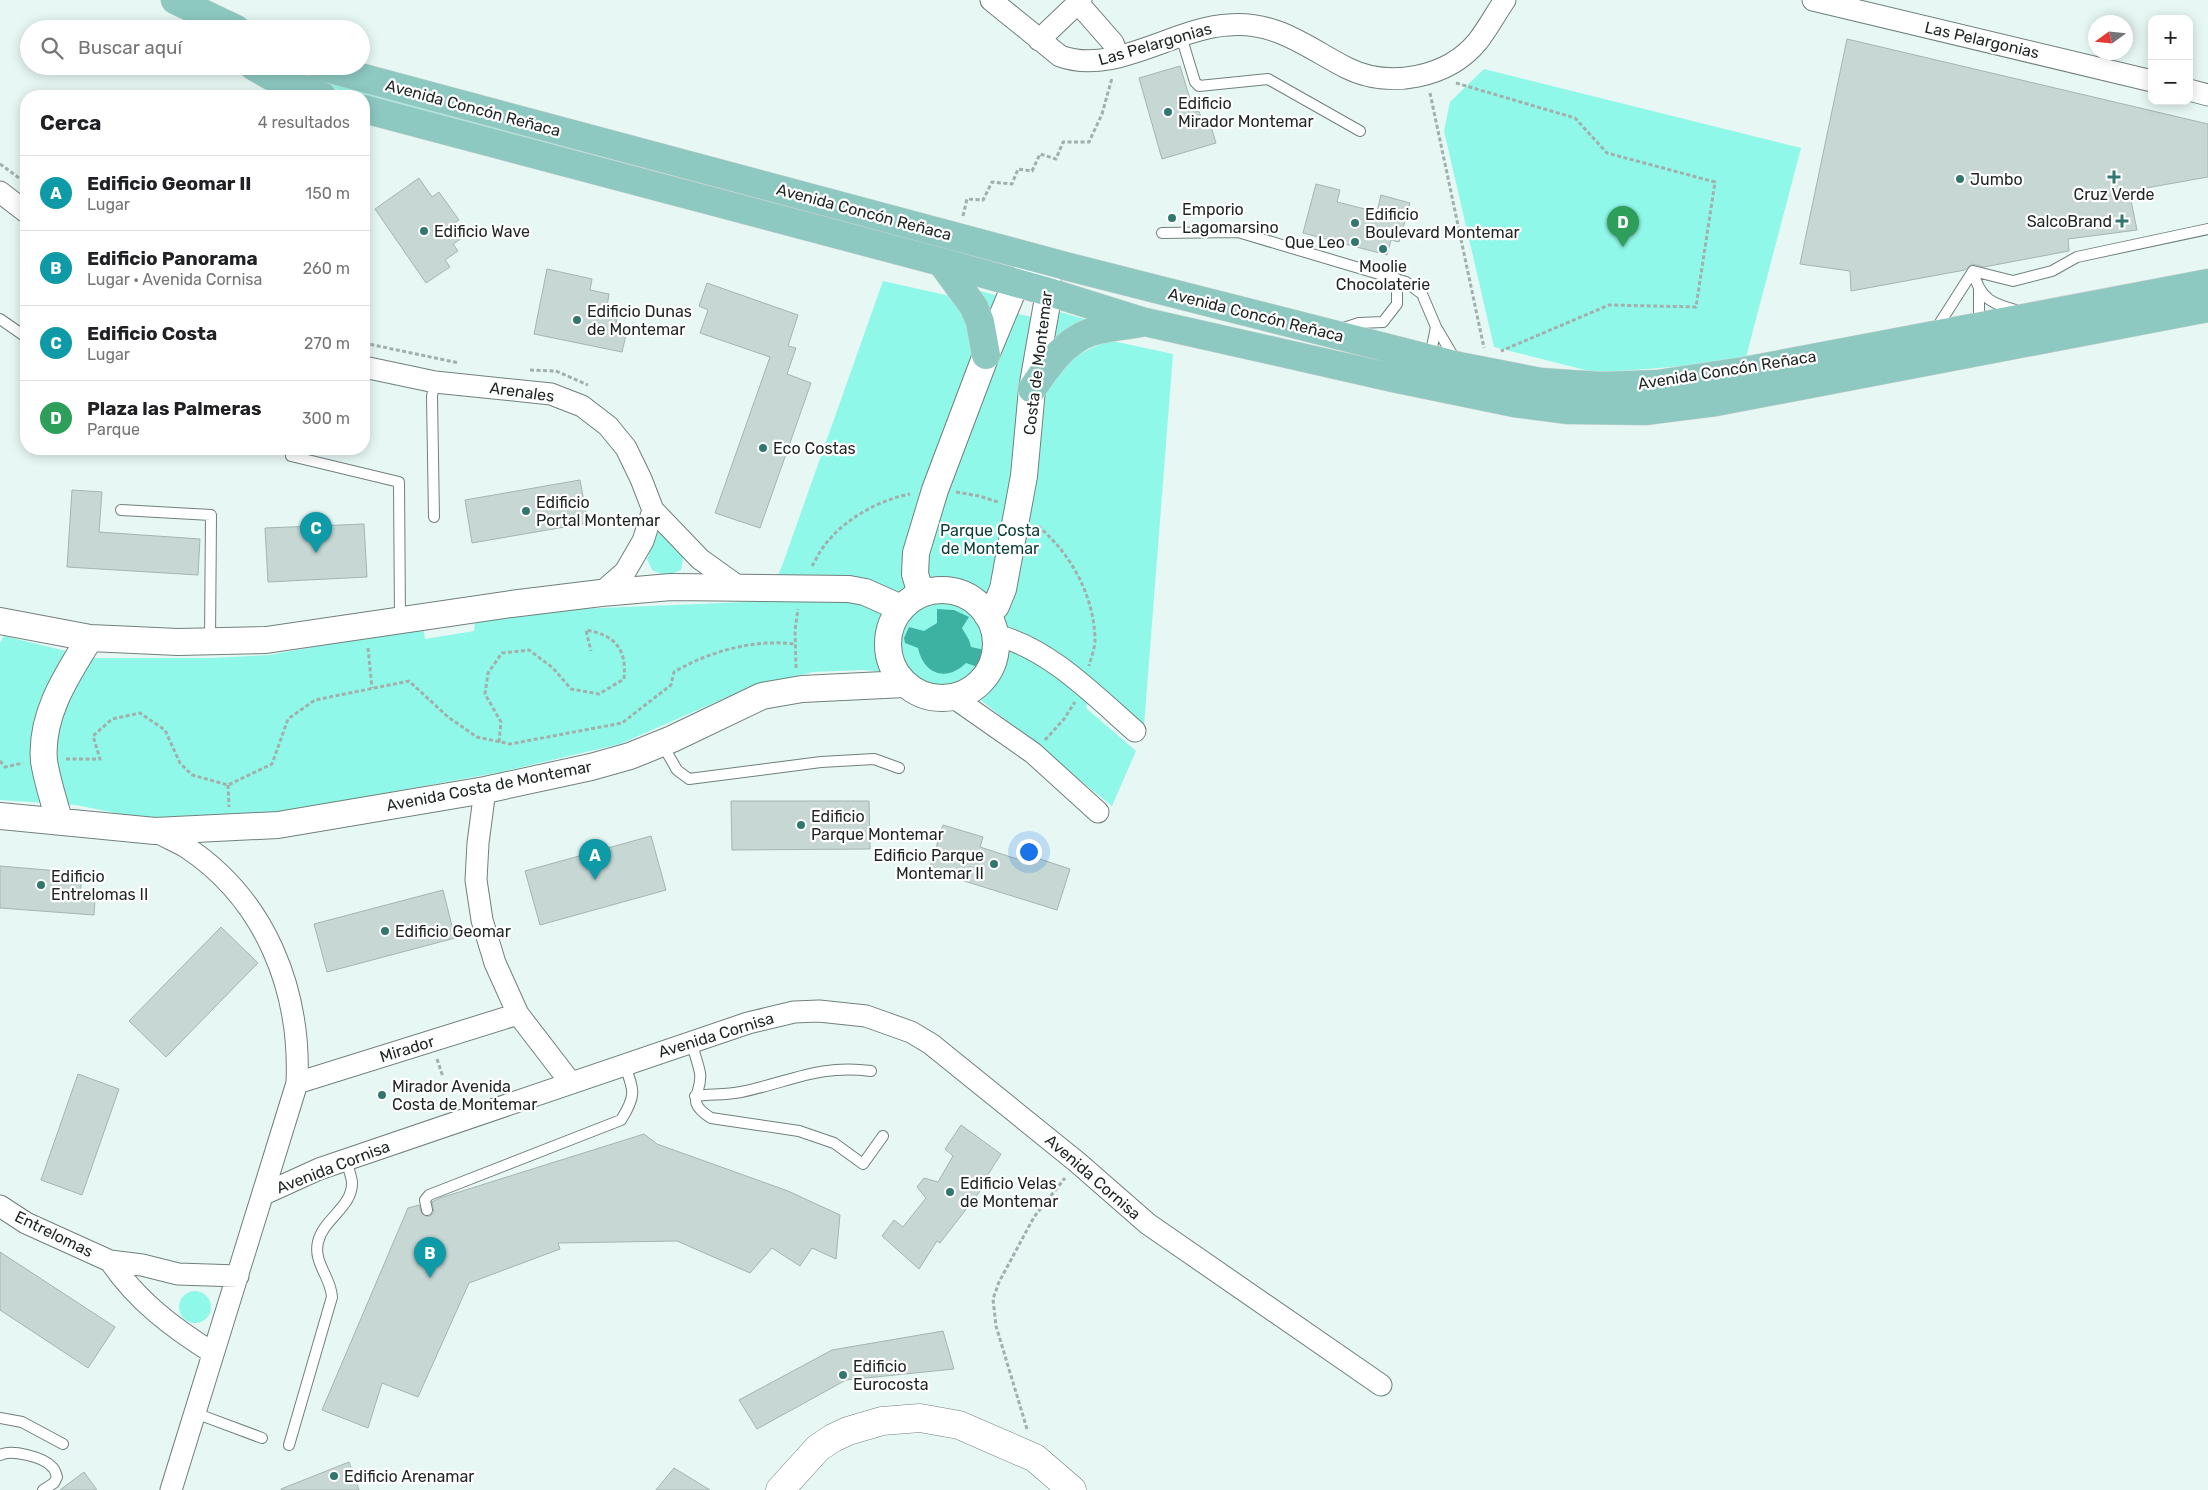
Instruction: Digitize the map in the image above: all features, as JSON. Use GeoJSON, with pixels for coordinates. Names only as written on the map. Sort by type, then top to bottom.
{"type":"FeatureCollection","features":[{"type":"Feature","properties":{"kind":"main road"},"geometry":{"type":"LineString","coordinates":[[171,0],[193,20]]}},
{"type":"Feature","properties":{"kind":"main road"},"geometry":{"type":"LineString","coordinates":[[175,0],[217,20]]}},
{"type":"Feature","properties":{"kind":"main road"},"geometry":{"type":"LineString","coordinates":[[269,75],[306,90]]}},
{"type":"Feature","properties":{"kind":"main road","name":"Avenida Concón Reñaca"},"geometry":{"type":"LineString","coordinates":[[352,75],[1044,261],[1326,333],[1415,370],[1514,403],[1568,410],[1645,411],[1725,400],[2208,308]]}},
{"type":"Feature","properties":{"kind":"main road","name":"Avenida Concón Reñaca"},"geometry":{"type":"LineString","coordinates":[[370,111],[941,262],[1049,292],[1145,322],[1415,370],[1459,366],[1488,366],[1541,382],[1602,386],[1657,384],[1744,371],[1932,335],[1973,336],[2037,316],[2208,283]]}},
{"type":"Feature","properties":{"kind":"main road"},"geometry":{"type":"LineString","coordinates":[[941,262],[974,307],[980,322],[986,355]]}},
{"type":"Feature","properties":{"kind":"main road"},"geometry":{"type":"LineString","coordinates":[[1032,388],[1052,360],[1072,342],[1090,332],[1145,322]]}},
{"type":"Feature","properties":{"kind":"main road"},"geometry":{"type":"LineString","coordinates":[[780,1490],[818,1448],[833,1438],[856,1428],[882,1421],[920,1418],[959,1425],[1035,1458],[1072,1490]]}},
{"type":"Feature","properties":{"kind":"street","name":"Las Pelargonias"},"geometry":{"type":"LineString","coordinates":[[991,0],[1060,56],[1070,60],[1092,62],[1118,56],[1212,26],[1248,25],[1284,33],[1347,68],[1360,73],[1391,78],[1426,74],[1454,61],[1478,41],[1505,0]]}},
{"type":"Feature","properties":{"kind":"street","name":"Las Pelargonias"},"geometry":{"type":"LineString","coordinates":[[1813,0],[2148,79]]}},
{"type":"Feature","properties":{"kind":"street"},"geometry":{"type":"LineString","coordinates":[[1039,40],[1080,2],[1113,43],[1118,56]]}},
{"type":"Feature","properties":{"kind":"street"},"geometry":{"type":"LineString","coordinates":[[2193,91],[2208,95]]}},
{"type":"Feature","properties":{"kind":"street"},"geometry":{"type":"LineString","coordinates":[[0,192],[20,207]]}},
{"type":"Feature","properties":{"kind":"street","name":"Costa de Montemar"},"geometry":{"type":"LineString","coordinates":[[911,601],[916,574],[916,554],[935,490],[986,355],[1016,283],[1044,261],[1049,292],[1032,388],[1024,476],[1003,589],[991,625]]}},
{"type":"Feature","properties":{"kind":"street","name":"Arenales"},"geometry":{"type":"LineString","coordinates":[[370,368],[435,382],[551,394],[582,406],[608,426],[626,448],[653,510],[700,559],[739,587]]}},
{"type":"Feature","properties":{"kind":"street"},"geometry":{"type":"LineString","coordinates":[[601,592],[625,572],[643,541],[653,510]]}},
{"type":"Feature","properties":{"kind":"street"},"geometry":{"type":"LineString","coordinates":[[0,622],[90,638],[210,642],[266,640],[366,624],[601,592],[671,587],[849,589],[911,601]]}},
{"type":"Feature","properties":{"kind":"street"},"geometry":{"type":"LineString","coordinates":[[991,625],[995,651],[991,667],[981,681],[969,691],[953,697],[936,698],[919,694],[905,684],[895,671],[889,655],[888,639],[892,622],[911,601],[936,590],[950,591],[971,600],[991,625],[1027,646],[1084,687],[1135,731]]}},
{"type":"Feature","properties":{"kind":"street"},"geometry":{"type":"LineString","coordinates":[[59,820],[44,760],[47,723],[54,701],[90,638]]}},
{"type":"Feature","properties":{"kind":"street","name":"Avenida Costa de Montemar"},"geometry":{"type":"LineString","coordinates":[[0,816],[59,820],[155,831],[278,825],[486,790],[591,767],[630,756],[662,743],[762,696],[802,689],[905,684]]}},
{"type":"Feature","properties":{"kind":"street"},"geometry":{"type":"LineString","coordinates":[[953,697],[1033,753],[1098,812]]}},
{"type":"Feature","properties":{"kind":"street"},"geometry":{"type":"LineString","coordinates":[[486,790],[478,843],[477,870],[482,920],[496,963],[518,1014],[572,1083]]}},
{"type":"Feature","properties":{"kind":"street"},"geometry":{"type":"LineString","coordinates":[[155,831],[185,847],[223,878],[254,916],[266,936],[286,981],[293,1006],[298,1058],[297,1083],[264,1194]]}},
{"type":"Feature","properties":{"kind":"street","name":"Avenida Cornisa"},"geometry":{"type":"LineString","coordinates":[[170,1490],[238,1276],[250,1232],[264,1194],[319,1169],[624,1064],[771,1016],[819,1010],[866,1016],[911,1032],[931,1044],[1062,1149],[1148,1224],[1381,1385]]}},
{"type":"Feature","properties":{"kind":"street","name":"Mirador"},"geometry":{"type":"LineString","coordinates":[[297,1083],[518,1014]]}},
{"type":"Feature","properties":{"kind":"street","name":"Entrelomas"},"geometry":{"type":"LineString","coordinates":[[0,1206],[26,1223],[110,1261],[142,1265],[178,1274],[238,1276]]}},
{"type":"Feature","properties":{"kind":"street","name":"Entrelomas"},"geometry":{"type":"LineString","coordinates":[[110,1261],[122,1278],[149,1307],[173,1328],[213,1353]]}},
{"type":"Feature","properties":{"kind":"lane"},"geometry":{"type":"LineString","coordinates":[[1181,36],[1195,82],[1199,86],[1268,79],[1360,130]]}},
{"type":"Feature","properties":{"kind":"lane"},"geometry":{"type":"LineString","coordinates":[[1973,271],[2013,281],[2052,271],[2077,257],[2208,229]]}},
{"type":"Feature","properties":{"kind":"lane"},"geometry":{"type":"LineString","coordinates":[[1162,233],[1238,232],[1406,282],[1422,294],[1436,326],[1459,366]]}},
{"type":"Feature","properties":{"kind":"lane"},"geometry":{"type":"LineString","coordinates":[[1973,271],[1977,286],[1993,304],[2037,316]]}},
{"type":"Feature","properties":{"kind":"lane"},"geometry":{"type":"LineString","coordinates":[[1932,335],[1973,271]]}},
{"type":"Feature","properties":{"kind":"lane"},"geometry":{"type":"LineString","coordinates":[[1326,333],[1359,323],[1383,322],[1397,304],[1397,279]]}},
{"type":"Feature","properties":{"kind":"lane"},"geometry":{"type":"LineString","coordinates":[[1901,367],[1973,336],[1979,289]]}},
{"type":"Feature","properties":{"kind":"lane"},"geometry":{"type":"LineString","coordinates":[[0,319],[20,333]]}},
{"type":"Feature","properties":{"kind":"lane"},"geometry":{"type":"LineString","coordinates":[[1415,370],[1436,326]]}},
{"type":"Feature","properties":{"kind":"lane"},"geometry":{"type":"LineString","coordinates":[[434,517],[432,396],[435,382]]}},
{"type":"Feature","properties":{"kind":"lane"},"geometry":{"type":"LineString","coordinates":[[290,456],[399,482],[400,620]]}},
{"type":"Feature","properties":{"kind":"lane"},"geometry":{"type":"LineString","coordinates":[[121,510],[211,516],[210,642]]}},
{"type":"Feature","properties":{"kind":"lane"},"geometry":{"type":"LineString","coordinates":[[662,743],[677,770],[690,779],[830,761],[874,759],[898,768]]}},
{"type":"Feature","properties":{"kind":"lane"},"geometry":{"type":"LineString","coordinates":[[691,1042],[700,1075],[695,1096],[700,1110],[711,1118],[798,1131],[834,1143],[863,1164],[884,1136]]}},
{"type":"Feature","properties":{"kind":"lane"},"geometry":{"type":"LineString","coordinates":[[427,1210],[425,1200],[429,1194],[621,1120],[632,1104],[632,1087],[624,1064]]}},
{"type":"Feature","properties":{"kind":"lane"},"geometry":{"type":"LineString","coordinates":[[695,1096],[740,1092],[820,1071],[852,1069],[871,1072]]}},
{"type":"Feature","properties":{"kind":"lane"},"geometry":{"type":"LineString","coordinates":[[289,1445],[332,1297],[332,1290],[320,1266],[317,1250],[324,1228],[343,1206],[351,1191],[352,1182],[346,1160]]}},
{"type":"Feature","properties":{"kind":"lane"},"geometry":{"type":"LineString","coordinates":[[195,1413],[262,1438]]}},
{"type":"Feature","properties":{"kind":"lane"},"geometry":{"type":"LineString","coordinates":[[0,1418],[22,1422],[63,1444]]}},
{"type":"Feature","properties":{"kind":"lane"},"geometry":{"type":"LineString","coordinates":[[0,1455],[15,1452],[48,1463],[53,1467],[57,1478],[54,1483],[42,1490]]}},
{"type":"Feature","properties":{"kind":"path"},"geometry":{"type":"LineString","coordinates":[[962,218],[967,199],[983,200],[992,182],[1012,184],[1018,169],[1032,171],[1040,154],[1056,159],[1063,142],[1089,142],[1102,114],[1118,56]]}},
{"type":"Feature","properties":{"kind":"path"},"geometry":{"type":"LineString","coordinates":[[1426,74],[1575,118],[1607,154],[1715,182],[1696,307],[1609,305],[1488,366],[1426,74]]}},
{"type":"Feature","properties":{"kind":"path"},"geometry":{"type":"LineString","coordinates":[[0,164],[20,179]]}},
{"type":"Feature","properties":{"kind":"path"},"geometry":{"type":"LineString","coordinates":[[802,689],[796,667],[795,644],[800,588],[824,546],[852,520],[885,501],[935,490],[979,496],[1017,509],[1047,533],[1061,548],[1087,595],[1093,622],[1095,642],[1084,687],[1064,720],[1033,753]]}},
{"type":"Feature","properties":{"kind":"path"},"geometry":{"type":"LineString","coordinates":[[366,624],[372,688]]}},
{"type":"Feature","properties":{"kind":"path"},"geometry":{"type":"LineString","coordinates":[[500,742],[501,722],[485,694],[488,673],[502,653],[528,650],[553,668],[571,689],[599,694],[624,679],[625,664],[615,642],[603,633],[586,630],[590,651]]}},
{"type":"Feature","properties":{"kind":"path"},"geometry":{"type":"LineString","coordinates":[[0,761],[5,767],[44,760],[100,759],[93,736],[112,720],[140,713],[165,730],[180,763],[192,776],[228,785],[272,764],[288,719],[315,700],[409,681],[448,717],[477,737],[510,744],[622,723],[671,685],[674,672],[691,662],[744,645],[780,642],[795,644]]}},
{"type":"Feature","properties":{"kind":"path"},"geometry":{"type":"LineString","coordinates":[[1028,1435],[996,1326],[993,1299],[999,1282],[1034,1218],[1060,1184]]}},
{"type":"Feature","properties":{"kind":"green space"},"geometry":{"type":"Polygon","coordinates":[[[1484,69],[1801,148],[1745,361],[1597,373],[1494,347],[1444,131],[1450,102],[1484,69]]]}},
{"type":"Feature","properties":{"kind":"green space"},"geometry":{"type":"Polygon","coordinates":[[[297,75],[322,75],[969,251],[967,259],[370,98],[370,90],[339,90],[297,75]]]}},
{"type":"Feature","properties":{"kind":"green space","name":"Parque Costa de Montemar"},"geometry":{"type":"Polygon","coordinates":[[[883,281],[950,296],[997,352],[1015,313],[1031,317],[1021,383],[1108,340],[1173,354],[1144,726],[1091,688],[1086,708],[1136,751],[1112,806],[977,697],[928,690],[907,674],[863,670],[813,672],[750,687],[620,744],[501,772],[275,813],[165,823],[76,805],[0,800],[0,643],[4,636],[95,658],[212,658],[269,655],[423,627],[425,639],[474,631],[475,620],[577,609],[767,601],[782,566],[883,281]]]}},
{"type":"Feature","properties":{"kind":"green space"},"geometry":{"type":"Polygon","coordinates":[[[969,288],[1006,298],[992,333],[969,288]]]}},
{"type":"Feature","properties":{"kind":"green space"},"geometry":{"type":"Polygon","coordinates":[[[1053,310],[1095,322],[1045,352],[1053,310]]]}},
{"type":"Feature","properties":{"kind":"green space"},"geometry":{"type":"Polygon","coordinates":[[[660,528],[684,554],[681,570],[666,576],[652,570],[647,559],[660,528]]]}},
{"type":"Feature","properties":{"kind":"green space"},"geometry":{"type":"Polygon","coordinates":[[[195,1291],[207,1295],[211,1307],[207,1319],[195,1323],[183,1319],[179,1307],[183,1295],[195,1291]]]}},
{"type":"Feature","properties":{"kind":"shaded area"},"geometry":{"type":"Polygon","coordinates":[[[937,609],[954,610],[969,617],[962,628],[971,647],[985,650],[981,668],[966,663],[959,669],[951,672],[937,673],[925,664],[918,648],[905,643],[904,638],[909,627],[924,631],[937,623],[937,609]]]}},
{"type":"Feature","properties":{"kind":"building"},"geometry":{"type":"Polygon","coordinates":[[[1847,39],[2208,124],[2208,177],[2129,191],[2137,230],[2068,239],[2069,251],[1984,267],[1972,264],[1965,270],[1851,291],[1850,271],[1800,264],[1847,39]]]}},
{"type":"Feature","properties":{"kind":"building","name":"Edificio Mirador Montemar"},"geometry":{"type":"Polygon","coordinates":[[[1180,66],[1194,112],[1199,111],[1203,125],[1210,123],[1216,143],[1162,159],[1139,78],[1180,66]]]}},
{"type":"Feature","properties":{"kind":"building","name":"Edificio Wave"},"geometry":{"type":"Polygon","coordinates":[[[419,178],[432,197],[439,192],[459,220],[452,224],[462,238],[453,244],[458,251],[445,260],[450,267],[426,283],[375,209],[419,178]]]}},
{"type":"Feature","properties":{"kind":"building","name":"Edificio Boulevard Montemar"},"geometry":{"type":"Polygon","coordinates":[[[1316,184],[1340,190],[1337,202],[1377,212],[1381,195],[1410,203],[1399,242],[1391,240],[1387,255],[1303,233],[1316,184]]]}},
{"type":"Feature","properties":{"kind":"building","name":"Edificio Dunas de Montemar"},"geometry":{"type":"Polygon","coordinates":[[[547,269],[592,279],[590,290],[609,294],[607,306],[619,308],[614,333],[626,335],[622,352],[534,334],[547,269]]]}},
{"type":"Feature","properties":{"kind":"building"},"geometry":{"type":"Polygon","coordinates":[[[707,283],[798,315],[788,346],[796,348],[787,374],[811,383],[760,528],[715,513],[770,357],[700,333],[708,310],[699,306],[707,283]]]}},
{"type":"Feature","properties":{"kind":"building","name":"Edificio Portal Montemar"},"geometry":{"type":"Polygon","coordinates":[[[580,480],[588,523],[472,543],[465,500],[580,480]]]}},
{"type":"Feature","properties":{"kind":"building"},"geometry":{"type":"Polygon","coordinates":[[[72,490],[102,492],[99,532],[200,539],[198,575],[67,567],[72,490]]]}},
{"type":"Feature","properties":{"kind":"building"},"geometry":{"type":"Polygon","coordinates":[[[364,524],[367,577],[268,582],[265,528],[364,524]]]}},
{"type":"Feature","properties":{"kind":"building","name":"Edificio Parque Montemar"},"geometry":{"type":"Polygon","coordinates":[[[731,801],[869,801],[870,849],[732,850],[731,801]]]}},
{"type":"Feature","properties":{"kind":"building","name":"Edificio Parque Montemar II"},"geometry":{"type":"Polygon","coordinates":[[[943,825],[983,837],[980,847],[1020,860],[1022,853],[1070,869],[1057,910],[929,870],[943,825]]]}},
{"type":"Feature","properties":{"kind":"building"},"geometry":{"type":"Polygon","coordinates":[[[651,836],[666,890],[540,925],[525,871],[651,836]]]}},
{"type":"Feature","properties":{"kind":"building","name":"Edificio Entrelomas II"},"geometry":{"type":"Polygon","coordinates":[[[0,866],[82,873],[80,897],[95,898],[94,915],[0,908],[0,866]]]}},
{"type":"Feature","properties":{"kind":"building","name":"Edificio Geomar"},"geometry":{"type":"Polygon","coordinates":[[[443,890],[455,938],[327,972],[314,924],[443,890]]]}},
{"type":"Feature","properties":{"kind":"building"},"geometry":{"type":"Polygon","coordinates":[[[221,927],[258,963],[166,1057],[129,1021],[221,927]]]}},
{"type":"Feature","properties":{"kind":"building"},"geometry":{"type":"Polygon","coordinates":[[[78,1074],[119,1089],[82,1195],[41,1180],[78,1074]]]}},
{"type":"Feature","properties":{"kind":"building","name":"Edificio Velas de Montemar"},"geometry":{"type":"Polygon","coordinates":[[[961,1125],[1001,1154],[982,1184],[984,1186],[940,1243],[937,1241],[919,1269],[882,1236],[894,1220],[903,1227],[926,1198],[917,1187],[924,1178],[938,1182],[953,1156],[945,1149],[961,1125]]]}},
{"type":"Feature","properties":{"kind":"building"},"geometry":{"type":"Polygon","coordinates":[[[644,1134],[657,1144],[788,1191],[840,1215],[836,1259],[812,1248],[800,1266],[772,1248],[750,1273],[677,1241],[558,1243],[560,1249],[469,1283],[418,1397],[382,1383],[368,1428],[322,1410],[408,1208],[419,1205],[422,1214],[429,1217],[434,1212],[432,1202],[440,1198],[644,1134]]]}},
{"type":"Feature","properties":{"kind":"building"},"geometry":{"type":"Polygon","coordinates":[[[0,1252],[115,1327],[88,1368],[0,1310],[0,1252]]]}},
{"type":"Feature","properties":{"kind":"building","name":"Edificio Eurocosta"},"geometry":{"type":"Polygon","coordinates":[[[943,1331],[954,1369],[846,1380],[757,1429],[739,1400],[832,1350],[943,1331]]]}},
{"type":"Feature","properties":{"kind":"building","name":"Edificio Arenamar"},"geometry":{"type":"Polygon","coordinates":[[[349,1462],[359,1490],[281,1490],[281,1489],[349,1462]]]}},
{"type":"Feature","properties":{"kind":"building"},"geometry":{"type":"Polygon","coordinates":[[[674,1468],[710,1490],[656,1490],[674,1468]]]}},
{"type":"Feature","properties":{"kind":"building"},"geometry":{"type":"Polygon","coordinates":[[[84,1472],[97,1490],[60,1490],[84,1472]]]}},
{"type":"Feature","properties":{"kind":"place","name":"Edificio Mirador Montemar"},"geometry":{"type":"Point","coordinates":[1168,112]}},
{"type":"Feature","properties":{"kind":"place","name":"Cruz Verde"},"geometry":{"type":"Point","coordinates":[2114,177]}},
{"type":"Feature","properties":{"kind":"place","name":"Jumbo"},"geometry":{"type":"Point","coordinates":[1960,179]}},
{"type":"Feature","properties":{"kind":"place","name":"Emporio Lagomarsino"},"geometry":{"type":"Point","coordinates":[1172,218]}},
{"type":"Feature","properties":{"kind":"place","name":"SalcoBrand"},"geometry":{"type":"Point","coordinates":[2122,221]}},
{"type":"Feature","properties":{"kind":"place","name":"Edificio Boulevard Montemar"},"geometry":{"type":"Point","coordinates":[1355,223]}},
{"type":"Feature","properties":{"kind":"place","name":"Edificio Wave"},"geometry":{"type":"Point","coordinates":[424,231]}},
{"type":"Feature","properties":{"kind":"place","name":"Que Leo"},"geometry":{"type":"Point","coordinates":[1355,242]}},
{"type":"Feature","properties":{"kind":"place","name":"Plaza las Palmeras"},"geometry":{"type":"Point","coordinates":[1623,247]}},
{"type":"Feature","properties":{"kind":"place","name":"Moolie Chocolaterie"},"geometry":{"type":"Point","coordinates":[1383,249]}},
{"type":"Feature","properties":{"kind":"place","name":"Edificio Dunas de Montemar"},"geometry":{"type":"Point","coordinates":[577,320]}},
{"type":"Feature","properties":{"kind":"place","name":"Eco Costas"},"geometry":{"type":"Point","coordinates":[763,448]}},
{"type":"Feature","properties":{"kind":"place","name":"Edificio Portal Montemar"},"geometry":{"type":"Point","coordinates":[526,511]}},
{"type":"Feature","properties":{"kind":"place","name":"Edificio Costa"},"geometry":{"type":"Point","coordinates":[316,553]}},
{"type":"Feature","properties":{"kind":"place","name":"Edificio Parque Montemar"},"geometry":{"type":"Point","coordinates":[801,825]}},
{"type":"Feature","properties":{"kind":"place","name":"Edificio Parque Montemar II"},"geometry":{"type":"Point","coordinates":[994,864]}},
{"type":"Feature","properties":{"kind":"place","name":"Edificio Geomar II"},"geometry":{"type":"Point","coordinates":[595,880]}},
{"type":"Feature","properties":{"kind":"place","name":"Edificio Entrelomas II"},"geometry":{"type":"Point","coordinates":[41,885]}},
{"type":"Feature","properties":{"kind":"place","name":"Edificio Geomar"},"geometry":{"type":"Point","coordinates":[385,931]}},
{"type":"Feature","properties":{"kind":"place","name":"Mirador Avenida Costa de Montemar"},"geometry":{"type":"Point","coordinates":[382,1095]}},
{"type":"Feature","properties":{"kind":"place","name":"Edificio Velas de Montemar"},"geometry":{"type":"Point","coordinates":[950,1192]}},
{"type":"Feature","properties":{"kind":"place","name":"Edificio Panorama"},"geometry":{"type":"Point","coordinates":[430,1278]}},
{"type":"Feature","properties":{"kind":"place","name":"Edificio Eurocosta"},"geometry":{"type":"Point","coordinates":[843,1375]}},
{"type":"Feature","properties":{"kind":"place","name":"Edificio Arenamar"},"geometry":{"type":"Point","coordinates":[334,1476]}}]}
